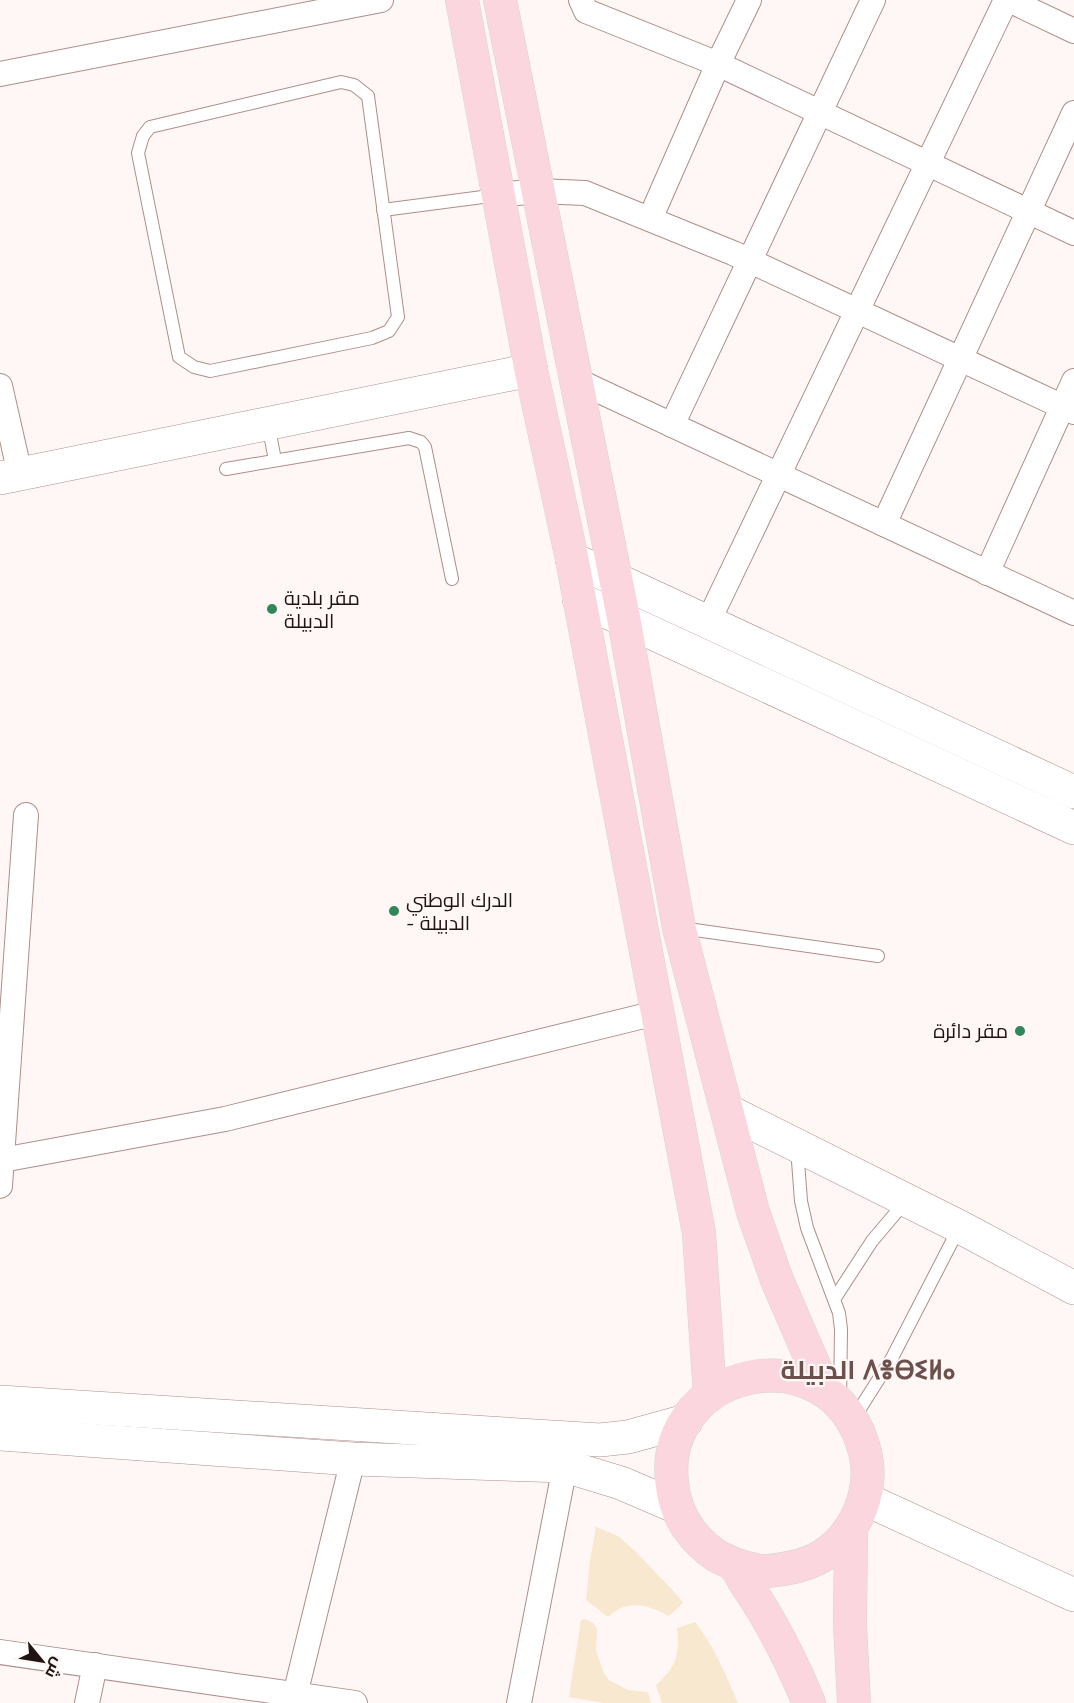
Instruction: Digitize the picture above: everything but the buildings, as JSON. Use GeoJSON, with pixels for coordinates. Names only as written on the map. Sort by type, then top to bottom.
{"type":"FeatureCollection","features":[{"type":"Feature","properties":{"kind":"main road"},"geometry":{"type":"LineString","coordinates":[[462,0],[531,370],[572,559],[699,1233],[710,1395]]}},
{"type":"Feature","properties":{"kind":"main road"},"geometry":{"type":"LineString","coordinates":[[500,0],[624,620],[679,928],[753,1212],[764,1246],[839,1405],[862,1438],[867,1458],[868,1478],[865,1498],[851,1528],[828,1552],[798,1567],[765,1571],[733,1564],[705,1547],[693,1535],[677,1506],[673,1490],[673,1454],[686,1421],[710,1395],[737,1381],[767,1375],[797,1379],[839,1405]]}},
{"type":"Feature","properties":{"kind":"main road"},"geometry":{"type":"LineString","coordinates":[[642,931],[679,928]]}},
{"type":"Feature","properties":{"kind":"main road"},"geometry":{"type":"LineString","coordinates":[[851,1528],[850,1625],[854,1703]]}},
{"type":"Feature","properties":{"kind":"main road"},"geometry":{"type":"LineString","coordinates":[[733,1564],[765,1612],[792,1662],[809,1703]]}},
{"type":"Feature","properties":{"kind":"street"},"geometry":{"type":"LineString","coordinates":[[0,74],[381,0]]}},
{"type":"Feature","properties":{"kind":"street"},"geometry":{"type":"LineString","coordinates":[[581,0],[585,11],[718,64],[1074,233]]}},
{"type":"Feature","properties":{"kind":"street"},"geometry":{"type":"LineString","coordinates":[[650,219],[718,64],[749,0]]}},
{"type":"Feature","properties":{"kind":"street"},"geometry":{"type":"LineString","coordinates":[[672,425],[873,0]]}},
{"type":"Feature","properties":{"kind":"street"},"geometry":{"type":"LineString","coordinates":[[708,622],[1008,0],[1035,5],[1074,31]]}},
{"type":"Feature","properties":{"kind":"street"},"geometry":{"type":"LineString","coordinates":[[884,524],[1074,113]]}},
{"type":"Feature","properties":{"kind":"street"},"geometry":{"type":"LineString","coordinates":[[498,195],[538,191],[585,193],[750,260],[1068,409]]}},
{"type":"Feature","properties":{"kind":"street"},"geometry":{"type":"LineString","coordinates":[[0,387],[10,476],[531,370]]}},
{"type":"Feature","properties":{"kind":"street"},"geometry":{"type":"LineString","coordinates":[[576,380],[1074,613]]}},
{"type":"Feature","properties":{"kind":"street"},"geometry":{"type":"LineString","coordinates":[[987,573],[1068,409],[1074,381]]}},
{"type":"Feature","properties":{"kind":"street"},"geometry":{"type":"LineString","coordinates":[[572,559],[1074,792]]}},
{"type":"Feature","properties":{"kind":"street"},"geometry":{"type":"LineString","coordinates":[[579,599],[1074,828]]}},
{"type":"Feature","properties":{"kind":"street"},"geometry":{"type":"LineString","coordinates":[[934,764],[948,733]]}},
{"type":"Feature","properties":{"kind":"street"},"geometry":{"type":"LineString","coordinates":[[0,1185],[26,815]]}},
{"type":"Feature","properties":{"kind":"street"},"geometry":{"type":"LineString","coordinates":[[2,1160],[225,1119],[656,1013]]}},
{"type":"Feature","properties":{"kind":"street"},"geometry":{"type":"LineString","coordinates":[[728,1111],[960,1227],[1074,1288]]}},
{"type":"Feature","properties":{"kind":"street"},"geometry":{"type":"LineString","coordinates":[[0,1402],[600,1440],[628,1437],[686,1421]]}},
{"type":"Feature","properties":{"kind":"street"},"geometry":{"type":"LineString","coordinates":[[0,1434],[353,1459],[565,1466],[621,1483],[677,1506]]}},
{"type":"Feature","properties":{"kind":"street"},"geometry":{"type":"LineString","coordinates":[[294,1699],[353,1459]]}},
{"type":"Feature","properties":{"kind":"street"},"geometry":{"type":"LineString","coordinates":[[519,1703],[565,1466]]}},
{"type":"Feature","properties":{"kind":"street"},"geometry":{"type":"LineString","coordinates":[[865,1498],[1074,1595]]}},
{"type":"Feature","properties":{"kind":"street"},"geometry":{"type":"LineString","coordinates":[[0,1652],[95,1665],[294,1699],[355,1703]]}},
{"type":"Feature","properties":{"kind":"street"},"geometry":{"type":"LineString","coordinates":[[87,1703],[95,1665]]}},
{"type":"Feature","properties":{"kind":"lane"},"geometry":{"type":"LineString","coordinates":[[341,82],[354,85],[368,96],[383,210],[398,317],[389,331],[372,338],[210,371],[194,367],[179,357],[138,153],[143,136],[150,127],[341,82]]}},
{"type":"Feature","properties":{"kind":"lane"},"geometry":{"type":"LineString","coordinates":[[383,210],[498,195]]}},
{"type":"Feature","properties":{"kind":"lane"},"geometry":{"type":"LineString","coordinates":[[268,423],[274,460]]}},
{"type":"Feature","properties":{"kind":"lane"},"geometry":{"type":"LineString","coordinates":[[226,469],[409,438],[421,442],[425,447],[452,579]]}},
{"type":"Feature","properties":{"kind":"lane"},"geometry":{"type":"LineString","coordinates":[[679,928],[878,956]]}},
{"type":"Feature","properties":{"kind":"lane"},"geometry":{"type":"LineString","coordinates":[[797,1146],[801,1201],[807,1228],[835,1298],[841,1329],[839,1405]]}},
{"type":"Feature","properties":{"kind":"lane"},"geometry":{"type":"LineString","coordinates":[[835,1298],[872,1241],[906,1200]]}},
{"type":"Feature","properties":{"kind":"lane"},"geometry":{"type":"LineString","coordinates":[[839,1405],[892,1358],[960,1227]]}},
{"type":"Feature","properties":{"kind":"shaded area"},"geometry":{"type":"Polygon","coordinates":[[[596,1527],[618,1536],[683,1603],[669,1616],[646,1606],[630,1605],[615,1611],[608,1617],[586,1600],[596,1527]]]}},
{"type":"Feature","properties":{"kind":"shaded area"},"geometry":{"type":"Polygon","coordinates":[[[585,1619],[593,1623],[597,1629],[596,1651],[609,1680],[628,1690],[648,1692],[651,1703],[603,1703],[569,1697],[581,1620],[585,1619]]]}},
{"type":"Feature","properties":{"kind":"shaded area"},"geometry":{"type":"Polygon","coordinates":[[[695,1622],[714,1651],[738,1703],[662,1703],[656,1685],[675,1660],[678,1646],[677,1628],[695,1622]]]}},
{"type":"Feature","properties":{"kind":"place","name":"مقر بلدية الدبيلة"},"geometry":{"type":"Point","coordinates":[272,609]}},
{"type":"Feature","properties":{"kind":"place","name":"الدرك الوطني - الدبيلة"},"geometry":{"type":"Point","coordinates":[394,911]}},
{"type":"Feature","properties":{"kind":"place","name":"مقر دائرة"},"geometry":{"type":"Point","coordinates":[1020,1031]}},
{"type":"Feature","properties":{"kind":"district","name":"الدبيلة ⴷⴻⴱⵉⵍⴰ"},"geometry":{"type":"Point","coordinates":[868,1370]}}]}
